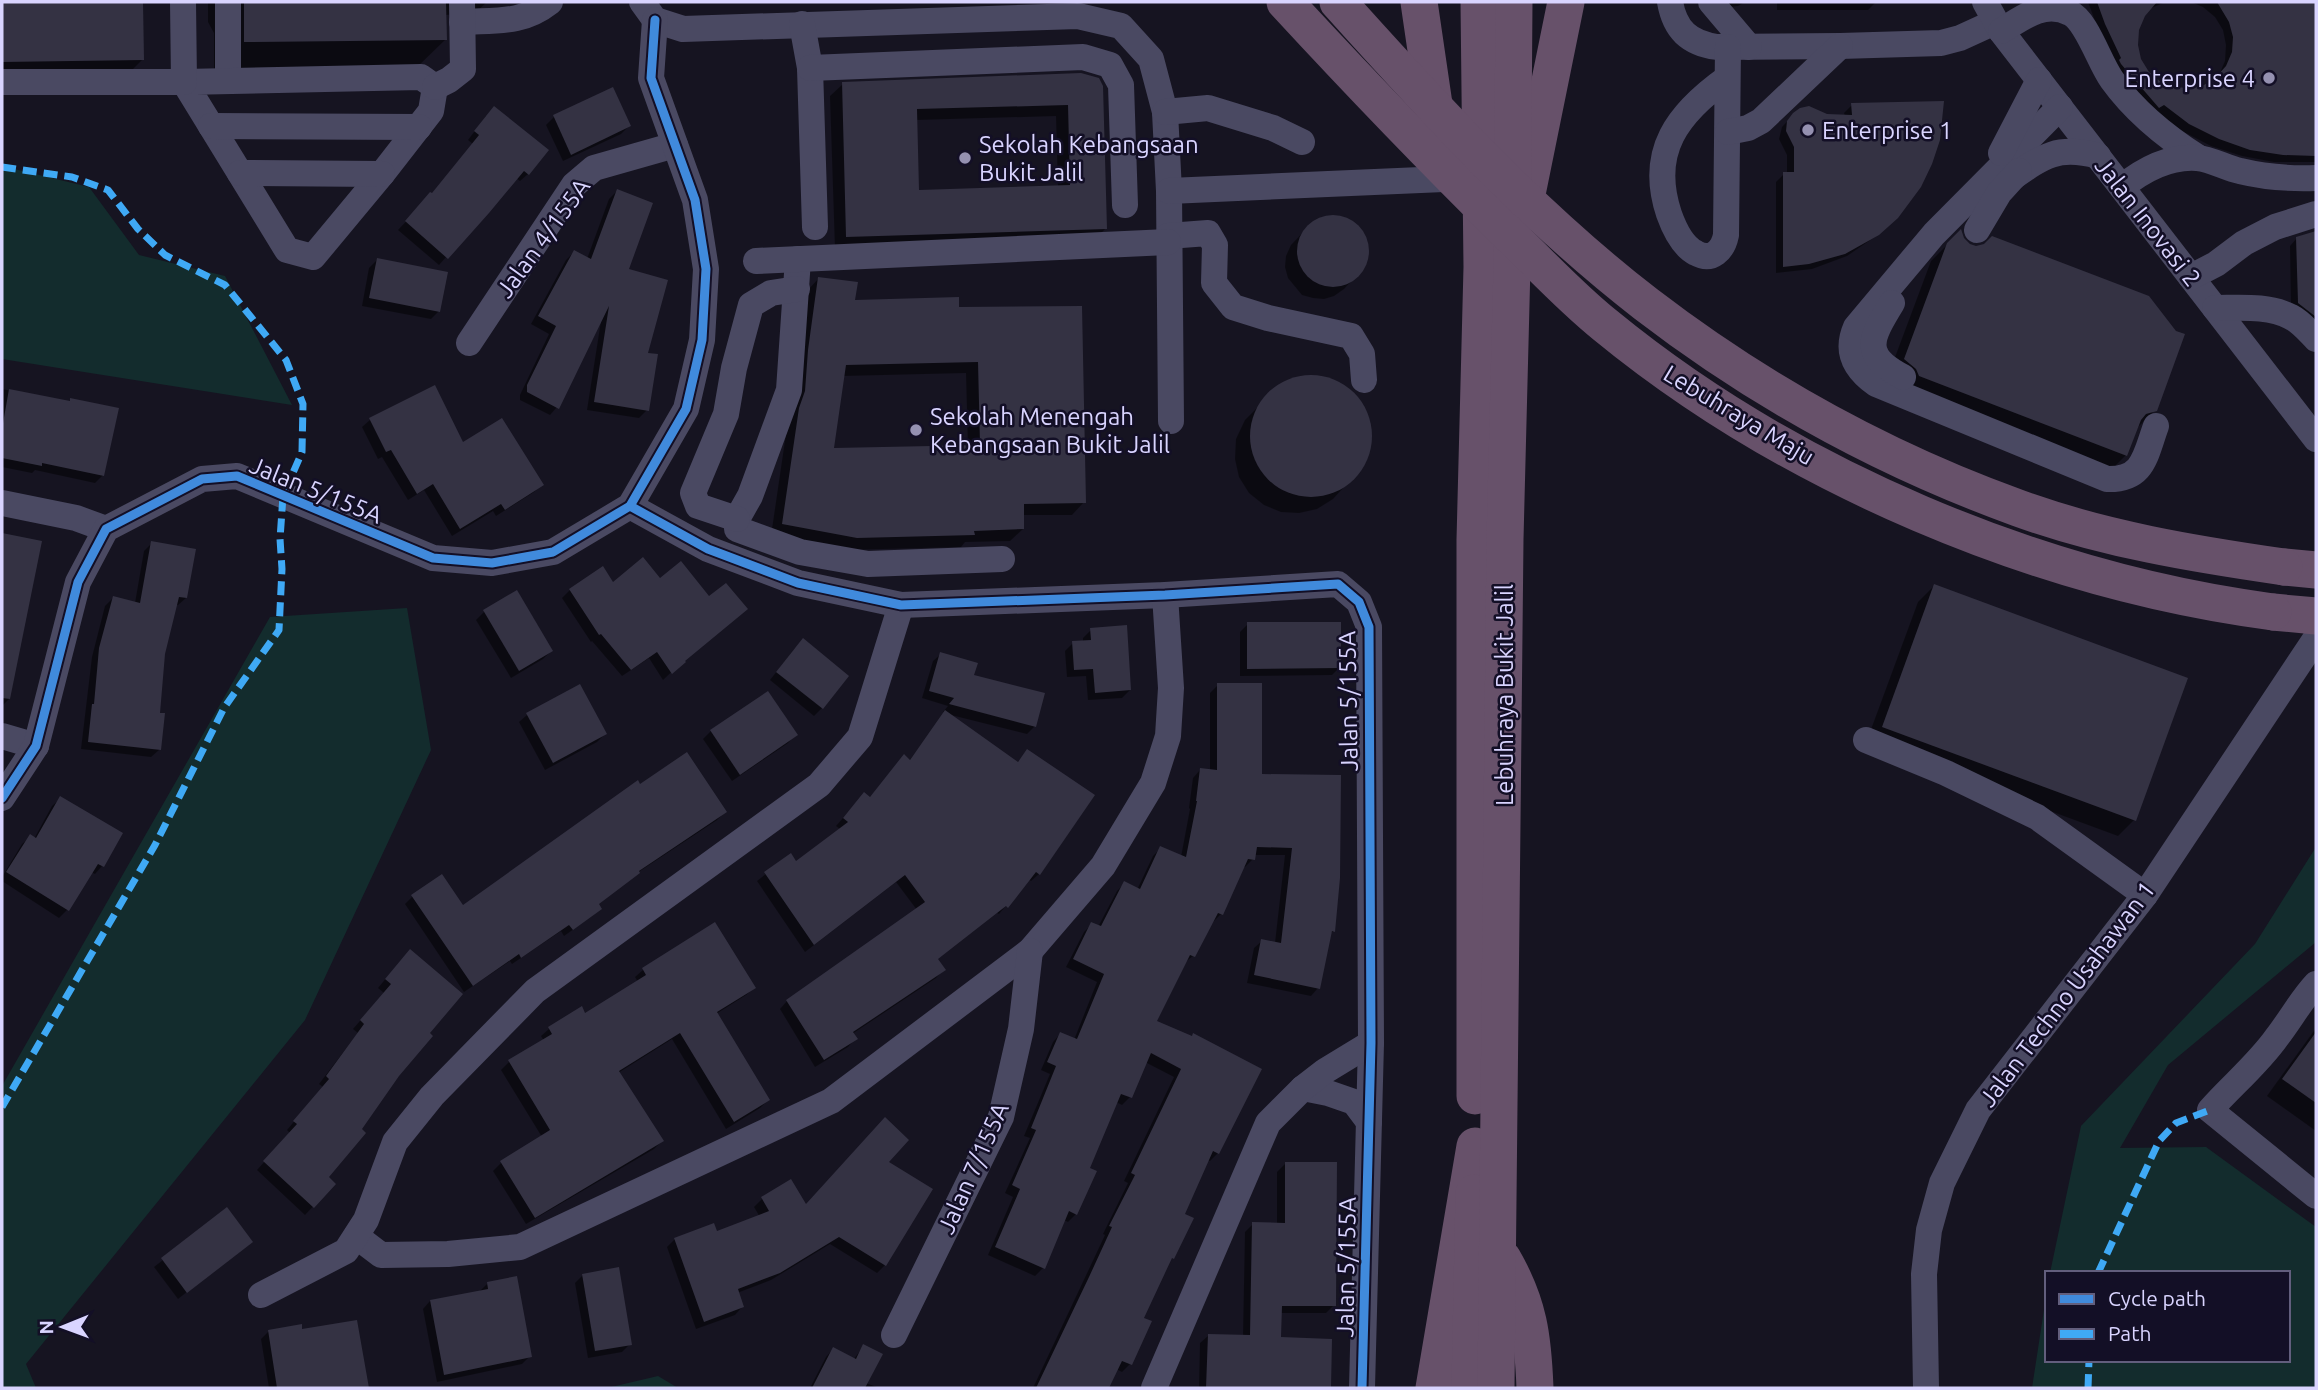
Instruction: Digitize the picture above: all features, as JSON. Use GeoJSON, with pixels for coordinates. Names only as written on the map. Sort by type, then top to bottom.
{"type":"FeatureCollection","features":[{"type":"Feature","properties":{"kind":"highway","name":"Lebuhraya Maju"},"geometry":{"type":"LineString","coordinates":[[1285,2],[1415,141],[1603,324],[1673,377],[1754,428],[1835,473],[1922,515],[2015,550],[2102,577],[2196,599],[2236,607],[2316,616]]}},
{"type":"Feature","properties":{"kind":"highway","name":"Lebuhraya Maju"},"geometry":{"type":"LineString","coordinates":[[1338,2],[1483,158],[1583,251],[1645,303],[1753,379],[1873,445],[2019,508],[2107,534],[2214,557],[2316,570]]}},
{"type":"Feature","properties":{"kind":"highway"},"geometry":{"type":"LineString","coordinates":[[1419,2],[1444,179],[1497,266]]}},
{"type":"Feature","properties":{"kind":"highway","name":"Lebuhraya Bukit Jalil"},"geometry":{"type":"LineString","coordinates":[[1479,2],[1497,266],[1505,539],[1499,1252],[1483,1379]]}},
{"type":"Feature","properties":{"kind":"highway","name":"Lebuhraya Bukit Jalil"},"geometry":{"type":"LineString","coordinates":[[1483,1379],[1475,1146],[1475,540],[1497,266],[1514,2]]}},
{"type":"Feature","properties":{"kind":"highway"},"geometry":{"type":"LineString","coordinates":[[1497,266],[1566,2]]}},
{"type":"Feature","properties":{"kind":"highway"},"geometry":{"type":"LineString","coordinates":[[1434,1388],[1475,1146]]}},
{"type":"Feature","properties":{"kind":"highway"},"geometry":{"type":"LineString","coordinates":[[1499,1252],[1519,1286],[1533,1341],[1535,1388]]}},
{"type":"Feature","properties":{"kind":"street"},"geometry":{"type":"LineString","coordinates":[[183,2],[184,82],[287,250],[313,257],[432,111],[435,87]]}},
{"type":"Feature","properties":{"kind":"street"},"geometry":{"type":"LineString","coordinates":[[228,2],[228,81]]}},
{"type":"Feature","properties":{"kind":"street"},"geometry":{"type":"LineString","coordinates":[[435,87],[463,69],[462,12],[513,11],[535,14],[550,2]]}},
{"type":"Feature","properties":{"kind":"street"},"geometry":{"type":"LineString","coordinates":[[1670,2],[1678,28],[1689,39],[1702,45],[1739,47],[1941,43],[1960,38],[1994,18],[2042,9],[2067,11],[2085,26],[2099,59],[2128,99],[2158,129],[2199,158],[2258,175],[2316,178]]}},
{"type":"Feature","properties":{"kind":"street"},"geometry":{"type":"LineString","coordinates":[[1711,2],[1739,47]]}},
{"type":"Feature","properties":{"kind":"street"},"geometry":{"type":"LineString","coordinates":[[648,11],[682,29],[1078,16],[1121,26],[1151,60],[1166,112],[1171,421]]}},
{"type":"Feature","properties":{"kind":"street","name":"Jalan 5/155A"},"geometry":{"type":"LineString","coordinates":[[106,529],[202,479],[237,476],[433,558],[492,563],[553,552],[630,506],[686,410],[702,340],[706,269],[695,200],[651,78],[648,11]]}},
{"type":"Feature","properties":{"kind":"street","name":"Jalan Inovasi 2"},"geometry":{"type":"LineString","coordinates":[[1994,18],[2064,113],[2316,439]]}},
{"type":"Feature","properties":{"kind":"street"},"geometry":{"type":"LineString","coordinates":[[802,24],[810,68],[815,227]]}},
{"type":"Feature","properties":{"kind":"street"},"geometry":{"type":"LineString","coordinates":[[1728,132],[1748,128],[1761,121],[1840,46]]}},
{"type":"Feature","properties":{"kind":"street"},"geometry":{"type":"LineString","coordinates":[[1727,78],[1688,110],[1674,131],[1665,155],[1664,193],[1674,227],[1695,253],[1705,256],[1711,256],[1721,249],[1726,235],[1727,78],[1739,47]]}},
{"type":"Feature","properties":{"kind":"street"},"geometry":{"type":"LineString","coordinates":[[810,68],[1083,57],[1110,65],[1121,85],[1125,205]]}},
{"type":"Feature","properties":{"kind":"street"},"geometry":{"type":"LineString","coordinates":[[2,82],[184,82],[421,77],[435,87]]}},
{"type":"Feature","properties":{"kind":"street"},"geometry":{"type":"LineString","coordinates":[[1967,201],[2001,153],[2039,80]]}},
{"type":"Feature","properties":{"kind":"street"},"geometry":{"type":"LineString","coordinates":[[1166,112],[1209,108],[1273,128],[1302,142]]}},
{"type":"Feature","properties":{"kind":"street"},"geometry":{"type":"LineString","coordinates":[[1977,230],[1988,209],[2064,113]]}},
{"type":"Feature","properties":{"kind":"street"},"geometry":{"type":"LineString","coordinates":[[2064,113],[1934,234],[1856,327],[1851,339],[1851,352],[1856,366],[1876,384],[2107,479],[2121,479],[2133,475],[2141,464],[2157,426]]}},
{"type":"Feature","properties":{"kind":"street"},"geometry":{"type":"LineString","coordinates":[[211,126],[419,127]]}},
{"type":"Feature","properties":{"kind":"street","name":"Jalan 4/155A"},"geometry":{"type":"LineString","coordinates":[[468,343],[575,185],[594,168],[675,145]]}},
{"type":"Feature","properties":{"kind":"street"},"geometry":{"type":"LineString","coordinates":[[2012,178],[2040,158],[2054,153],[2076,150],[2098,156]]}},
{"type":"Feature","properties":{"kind":"street"},"geometry":{"type":"LineString","coordinates":[[2122,187],[2152,167],[2170,161],[2199,158]]}},
{"type":"Feature","properties":{"kind":"street"},"geometry":{"type":"LineString","coordinates":[[240,173],[382,174]]}},
{"type":"Feature","properties":{"kind":"street"},"geometry":{"type":"LineString","coordinates":[[1169,191],[1444,179]]}},
{"type":"Feature","properties":{"kind":"street"},"geometry":{"type":"LineString","coordinates":[[2191,277],[2216,264],[2244,243],[2275,227],[2316,214]]}},
{"type":"Feature","properties":{"kind":"street"},"geometry":{"type":"LineString","coordinates":[[757,261],[1168,239],[1208,233],[1215,245],[1214,283],[1233,307],[1268,318],[1351,336],[1362,354],[1364,380]]}},
{"type":"Feature","properties":{"kind":"street"},"geometry":{"type":"LineString","coordinates":[[1903,377],[1881,363],[1874,349],[1875,332],[1934,234]]}},
{"type":"Feature","properties":{"kind":"street"},"geometry":{"type":"LineString","coordinates":[[798,259],[789,390],[755,485],[737,519],[737,529],[800,552],[868,564],[1002,559]]}},
{"type":"Feature","properties":{"kind":"street"},"geometry":{"type":"LineString","coordinates":[[737,519],[698,506],[693,494],[726,414],[734,368],[751,305],[771,293],[797,289]]}},
{"type":"Feature","properties":{"kind":"street"},"geometry":{"type":"LineString","coordinates":[[2214,308],[2282,313],[2294,318],[2316,339]]}},
{"type":"Feature","properties":{"kind":"street"},"geometry":{"type":"LineString","coordinates":[[2,503],[76,518],[106,529],[78,582],[36,746],[2,798]]}},
{"type":"Feature","properties":{"kind":"street","name":"Jalan 5/155A"},"geometry":{"type":"LineString","coordinates":[[630,506],[708,549],[798,583],[901,606],[1164,595],[1338,584],[1359,602],[1369,627],[1371,1043],[1362,1388]]}},
{"type":"Feature","properties":{"kind":"street"},"geometry":{"type":"LineString","coordinates":[[356,1236],[381,1255],[448,1254],[520,1247],[831,1101],[1030,951],[1102,866],[1153,783],[1168,736],[1171,688],[1164,595]]}},
{"type":"Feature","properties":{"kind":"street"},"geometry":{"type":"LineString","coordinates":[[261,1295],[346,1251],[366,1220],[395,1142],[432,1096],[535,991],[819,785],[860,737],[901,606]]}},
{"type":"Feature","properties":{"kind":"street","name":"Jalan Techno Usahawan 1"},"geometry":{"type":"LineString","coordinates":[[1926,1388],[1924,1274],[1929,1230],[1942,1183],[1978,1110],[2145,895],[2316,638]]}},
{"type":"Feature","properties":{"kind":"street"},"geometry":{"type":"LineString","coordinates":[[2,737],[36,746]]}},
{"type":"Feature","properties":{"kind":"street"},"geometry":{"type":"LineString","coordinates":[[1866,740],[1946,773],[2036,817],[2145,895]]}},
{"type":"Feature","properties":{"kind":"street","name":"Jalan 7/155A"},"geometry":{"type":"LineString","coordinates":[[894,1335],[1001,1117],[1021,1029],[1030,951]]}},
{"type":"Feature","properties":{"kind":"street"},"geometry":{"type":"LineString","coordinates":[[2316,984],[2300,1002],[2277,1037],[2210,1110],[2316,1196]]}},
{"type":"Feature","properties":{"kind":"street"},"geometry":{"type":"LineString","coordinates":[[1154,1388],[1268,1123],[1303,1088],[1371,1043]]}},
{"type":"Feature","properties":{"kind":"street"},"geometry":{"type":"LineString","coordinates":[[1303,1088],[1354,1102],[1369,1122]]}},
{"type":"Feature","properties":{"kind":"green space"},"geometry":{"type":"Polygon","coordinates":[[[2,166],[89,187],[139,255],[225,276],[292,405],[2,359],[2,166]]]}},
{"type":"Feature","properties":{"kind":"green space"},"geometry":{"type":"Polygon","coordinates":[[[407,608],[431,750],[305,1020],[26,1364],[36,1388],[2,1388],[2,1086],[270,617],[407,608]]]}},
{"type":"Feature","properties":{"kind":"green space"},"geometry":{"type":"Polygon","coordinates":[[[2316,847],[2316,942],[2168,1065],[2120,1148],[2206,1147],[2316,1227],[2316,1388],[2032,1388],[2045,1303],[2045,1362],[2290,1362],[2290,1271],[2050,1271],[2081,1126],[2255,944],[2316,847]]]}},
{"type":"Feature","properties":{"kind":"green space"},"geometry":{"type":"Polygon","coordinates":[[[658,1376],[678,1388],[607,1388],[658,1376]]]}},
{"type":"Feature","properties":{"kind":"building"},"geometry":{"type":"Polygon","coordinates":[[[2,2],[143,2],[144,60],[2,62],[2,2]]]}},
{"type":"Feature","properties":{"kind":"building"},"geometry":{"type":"Polygon","coordinates":[[[244,2],[446,2],[447,40],[244,42],[244,2]]]}},
{"type":"Feature","properties":{"kind":"building","name":"Enterprise 4"},"geometry":{"type":"Polygon","coordinates":[[[2097,2],[2157,2],[2145,16],[2139,30],[2141,59],[2149,72],[2161,82],[2189,88],[2204,85],[2216,77],[2226,66],[2232,52],[2233,37],[2229,22],[2217,2],[2316,2],[2316,156],[2250,150],[2189,124],[2164,105],[2159,108],[2121,64],[2121,58],[2097,2]]]}},
{"type":"Feature","properties":{"kind":"building"},"geometry":{"type":"Polygon","coordinates":[[[1081,73],[1099,78],[1103,86],[1107,229],[846,237],[842,82],[1081,73]],[[1068,105],[917,109],[919,190],[1070,185],[1068,105]]]}},
{"type":"Feature","properties":{"kind":"building"},"geometry":{"type":"Polygon","coordinates":[[[613,87],[631,126],[571,155],[553,115],[613,87]]]}},
{"type":"Feature","properties":{"kind":"building"},"geometry":{"type":"Polygon","coordinates":[[[1944,101],[1940,140],[1932,164],[1921,187],[1898,218],[1879,235],[1845,254],[1809,264],[1783,267],[1783,172],[1794,172],[1794,147],[1786,131],[1787,121],[1793,113],[1809,106],[1827,114],[1852,115],[1851,103],[1944,101]]]}},
{"type":"Feature","properties":{"kind":"building"},"geometry":{"type":"Polygon","coordinates":[[[494,106],[549,150],[529,175],[524,171],[448,259],[405,221],[430,192],[432,193],[479,135],[474,131],[494,106]]]}},
{"type":"Feature","properties":{"kind":"building"},"geometry":{"type":"Polygon","coordinates":[[[617,189],[653,203],[629,269],[668,280],[648,353],[658,354],[649,411],[594,402],[609,306],[559,409],[527,392],[527,385],[556,326],[538,316],[574,250],[591,259],[617,189]]]}},
{"type":"Feature","properties":{"kind":"building"},"geometry":{"type":"Polygon","coordinates":[[[1333,215],[1347,218],[1359,225],[1366,237],[1369,251],[1366,265],[1359,277],[1347,284],[1333,287],[1319,284],[1307,277],[1300,265],[1297,251],[1300,237],[1307,225],[1319,218],[1333,215]]]}},
{"type":"Feature","properties":{"kind":"building"},"geometry":{"type":"Polygon","coordinates":[[[1961,229],[1970,244],[1984,244],[1992,236],[2149,296],[2176,331],[2185,334],[2157,411],[2146,414],[2141,420],[2127,456],[1919,376],[1916,369],[1904,359],[1947,243],[1961,229]]]}},
{"type":"Feature","properties":{"kind":"building"},"geometry":{"type":"Polygon","coordinates":[[[2316,231],[2316,317],[2298,303],[2296,237],[2316,231]]]}},
{"type":"Feature","properties":{"kind":"building"},"geometry":{"type":"Polygon","coordinates":[[[377,258],[448,272],[440,312],[369,298],[377,258]]]}},
{"type":"Feature","properties":{"kind":"building"},"geometry":{"type":"Polygon","coordinates":[[[818,277],[858,282],[855,300],[959,297],[959,307],[1082,306],[1086,503],[1024,504],[1024,529],[974,531],[975,535],[857,538],[782,524],[799,408],[805,391],[818,277]],[[978,362],[846,365],[834,448],[980,445],[978,362]]]}},
{"type":"Feature","properties":{"kind":"building"},"geometry":{"type":"Polygon","coordinates":[[[1311,375],[1334,380],[1354,393],[1367,413],[1372,436],[1367,459],[1354,479],[1334,492],[1311,497],[1288,492],[1268,479],[1255,459],[1250,436],[1255,413],[1268,393],[1288,380],[1311,375]]]}},
{"type":"Feature","properties":{"kind":"building"},"geometry":{"type":"Polygon","coordinates":[[[435,385],[463,442],[502,418],[544,485],[505,510],[501,504],[460,529],[433,484],[417,494],[391,450],[386,452],[369,418],[435,385]]]}},
{"type":"Feature","properties":{"kind":"building"},"geometry":{"type":"Polygon","coordinates":[[[9,389],[119,408],[104,476],[2,458],[2,429],[9,389]]]}},
{"type":"Feature","properties":{"kind":"building"},"geometry":{"type":"Polygon","coordinates":[[[2,533],[42,541],[10,699],[2,698],[2,533]]]}},
{"type":"Feature","properties":{"kind":"building"},"geometry":{"type":"Polygon","coordinates":[[[151,541],[196,549],[187,598],[179,597],[165,654],[160,713],[165,713],[161,750],[88,742],[99,648],[113,596],[140,603],[151,541]]]}},
{"type":"Feature","properties":{"kind":"building"},"geometry":{"type":"Polygon","coordinates":[[[643,557],[660,578],[681,561],[709,596],[726,583],[748,609],[672,674],[657,652],[631,670],[601,634],[599,635],[569,589],[603,566],[613,582],[643,557]]]}},
{"type":"Feature","properties":{"kind":"building"},"geometry":{"type":"Polygon","coordinates":[[[1934,584],[2188,678],[2136,821],[1882,727],[1934,584]]]}},
{"type":"Feature","properties":{"kind":"building"},"geometry":{"type":"Polygon","coordinates":[[[517,590],[553,651],[519,671],[483,610],[517,590]]]}},
{"type":"Feature","properties":{"kind":"building"},"geometry":{"type":"Polygon","coordinates":[[[1247,622],[1341,622],[1341,668],[1247,669],[1247,622]]]}},
{"type":"Feature","properties":{"kind":"building"},"geometry":{"type":"Polygon","coordinates":[[[1127,625],[1131,690],[1095,693],[1093,669],[1074,670],[1072,641],[1091,640],[1090,628],[1127,625]]]}},
{"type":"Feature","properties":{"kind":"building"},"geometry":{"type":"Polygon","coordinates":[[[803,638],[849,676],[823,709],[776,672],[803,638]]]}},
{"type":"Feature","properties":{"kind":"building"},"geometry":{"type":"Polygon","coordinates":[[[940,652],[978,663],[974,675],[1045,693],[1036,727],[949,704],[954,698],[929,691],[940,652]]]}},
{"type":"Feature","properties":{"kind":"building"},"geometry":{"type":"Polygon","coordinates":[[[1217,683],[1262,683],[1262,774],[1341,775],[1340,878],[1335,932],[1332,931],[1320,989],[1254,975],[1261,939],[1281,943],[1292,848],[1257,847],[1255,860],[1248,859],[1223,915],[1218,913],[1195,957],[1190,955],[1157,1021],[1192,1036],[1193,1033],[1262,1069],[1219,1154],[1213,1151],[1185,1214],[1194,1218],[1144,1318],[1152,1321],[1132,1365],[1122,1361],[1109,1388],[1036,1388],[1112,1227],[1109,1226],[1135,1175],[1131,1173],[1181,1069],[1151,1053],[1132,1098],[1121,1094],[1090,1168],[1097,1171],[1077,1215],[1069,1211],[1045,1269],[995,1247],[1020,1189],[1012,1185],[1036,1130],[1031,1128],[1056,1066],[1047,1062],[1060,1032],[1077,1039],[1104,974],[1073,959],[1091,922],[1101,926],[1124,881],[1140,889],[1160,846],[1186,857],[1197,801],[1200,768],[1217,770],[1217,683]]]}},
{"type":"Feature","properties":{"kind":"building"},"geometry":{"type":"Polygon","coordinates":[[[580,684],[607,734],[553,763],[526,713],[580,684]]]}},
{"type":"Feature","properties":{"kind":"building"},"geometry":{"type":"Polygon","coordinates":[[[768,691],[798,735],[740,775],[710,730],[768,691]]]}},
{"type":"Feature","properties":{"kind":"building"},"geometry":{"type":"Polygon","coordinates":[[[945,710],[1018,762],[1027,749],[1095,795],[1040,875],[1036,872],[1008,908],[1006,906],[938,959],[946,970],[853,1032],[858,1039],[824,1060],[786,1000],[925,902],[905,875],[814,945],[764,872],[791,853],[796,861],[848,822],[843,818],[864,792],[870,797],[904,754],[910,760],[945,710]]]}},
{"type":"Feature","properties":{"kind":"building"},"geometry":{"type":"Polygon","coordinates":[[[687,752],[727,812],[639,871],[640,873],[599,904],[602,909],[573,930],[569,925],[521,958],[519,954],[473,986],[411,895],[442,874],[463,905],[638,780],[640,784],[687,752]]]}},
{"type":"Feature","properties":{"kind":"building"},"geometry":{"type":"Polygon","coordinates":[[[60,796],[123,833],[104,867],[98,864],[69,911],[6,872],[30,834],[36,838],[60,796]]]}},
{"type":"Feature","properties":{"kind":"building"},"geometry":{"type":"Polygon","coordinates":[[[715,922],[756,988],[717,1012],[770,1100],[734,1122],[680,1033],[619,1071],[664,1141],[535,1218],[500,1161],[550,1130],[508,1060],[552,1034],[548,1027],[582,1006],[585,1013],[646,975],[642,968],[715,922]]]}},
{"type":"Feature","properties":{"kind":"building"},"geometry":{"type":"Polygon","coordinates":[[[410,949],[463,994],[430,1033],[433,1036],[399,1076],[362,1129],[366,1133],[329,1177],[336,1184],[314,1208],[263,1161],[297,1124],[293,1121],[329,1079],[326,1076],[364,1024],[360,1020],[391,984],[385,979],[410,949]]]}},
{"type":"Feature","properties":{"kind":"building"},"geometry":{"type":"Polygon","coordinates":[[[2316,1032],[2316,1103],[2282,1079],[2316,1032]]]}},
{"type":"Feature","properties":{"kind":"building"},"geometry":{"type":"Polygon","coordinates":[[[885,1117],[909,1140],[889,1162],[933,1189],[886,1266],[839,1237],[780,1273],[738,1289],[744,1307],[704,1322],[674,1238],[714,1223],[717,1231],[769,1211],[761,1197],[791,1179],[806,1204],[885,1117]]]}},
{"type":"Feature","properties":{"kind":"building"},"geometry":{"type":"Polygon","coordinates":[[[1285,1162],[1337,1162],[1336,1306],[1282,1306],[1281,1337],[1332,1339],[1331,1388],[1206,1388],[1208,1334],[1250,1335],[1252,1222],[1285,1223],[1285,1162]]]}},
{"type":"Feature","properties":{"kind":"building"},"geometry":{"type":"Polygon","coordinates":[[[227,1207],[253,1242],[187,1293],[161,1258],[227,1207]]]}},
{"type":"Feature","properties":{"kind":"building"},"geometry":{"type":"Polygon","coordinates":[[[619,1267],[632,1345],[595,1351],[582,1274],[619,1267]]]}},
{"type":"Feature","properties":{"kind":"building"},"geometry":{"type":"Polygon","coordinates":[[[517,1276],[532,1357],[444,1375],[430,1300],[488,1289],[487,1282],[517,1276]]]}},
{"type":"Feature","properties":{"kind":"building"},"geometry":{"type":"Polygon","coordinates":[[[357,1320],[369,1388],[277,1388],[268,1330],[302,1324],[302,1329],[357,1320]]]}},
{"type":"Feature","properties":{"kind":"building"},"geometry":{"type":"Polygon","coordinates":[[[863,1344],[883,1354],[865,1388],[812,1388],[833,1347],[856,1359],[863,1344]]]}},
{"type":"Feature","properties":{"kind":"marked path"},"geometry":{"type":"LineString","coordinates":[[2,167],[72,177],[108,190],[138,229],[165,255],[225,285],[286,360],[303,404],[302,452],[283,496],[279,630],[224,708],[155,845],[2,1107]]}},
{"type":"Feature","properties":{"kind":"marked path"},"geometry":{"type":"LineString","coordinates":[[2099,1271],[2159,1141],[2176,1123],[2210,1110]]}},
{"type":"Feature","properties":{"kind":"marked path"},"geometry":{"type":"LineString","coordinates":[[2088,1388],[2089,1362]]}},
{"type":"Feature","properties":{"kind":"cycle path"},"geometry":{"type":"LineString","coordinates":[[2,798],[36,746],[78,582],[106,529],[202,479],[237,476],[433,558],[492,563],[553,552],[630,506],[686,409],[702,340],[706,269],[695,200],[651,78],[655,20]]}},
{"type":"Feature","properties":{"kind":"cycle path"},"geometry":{"type":"LineString","coordinates":[[630,506],[708,549],[798,583],[901,605],[1165,595],[1338,584],[1359,602],[1369,627],[1371,1043],[1362,1388]]}},
{"type":"Feature","properties":{"kind":"place","name":"Enterprise 4"},"geometry":{"type":"Point","coordinates":[2269,78]}},
{"type":"Feature","properties":{"kind":"place","name":"Enterprise 1"},"geometry":{"type":"Point","coordinates":[1808,130]}},
{"type":"Feature","properties":{"kind":"place","name":"Sekolah Kebangsaan Bukit Jalil"},"geometry":{"type":"Point","coordinates":[965,158]}},
{"type":"Feature","properties":{"kind":"place","name":"Sekolah Menengah Kebangsaan Bukit Jalil"},"geometry":{"type":"Point","coordinates":[916,430]}}]}
